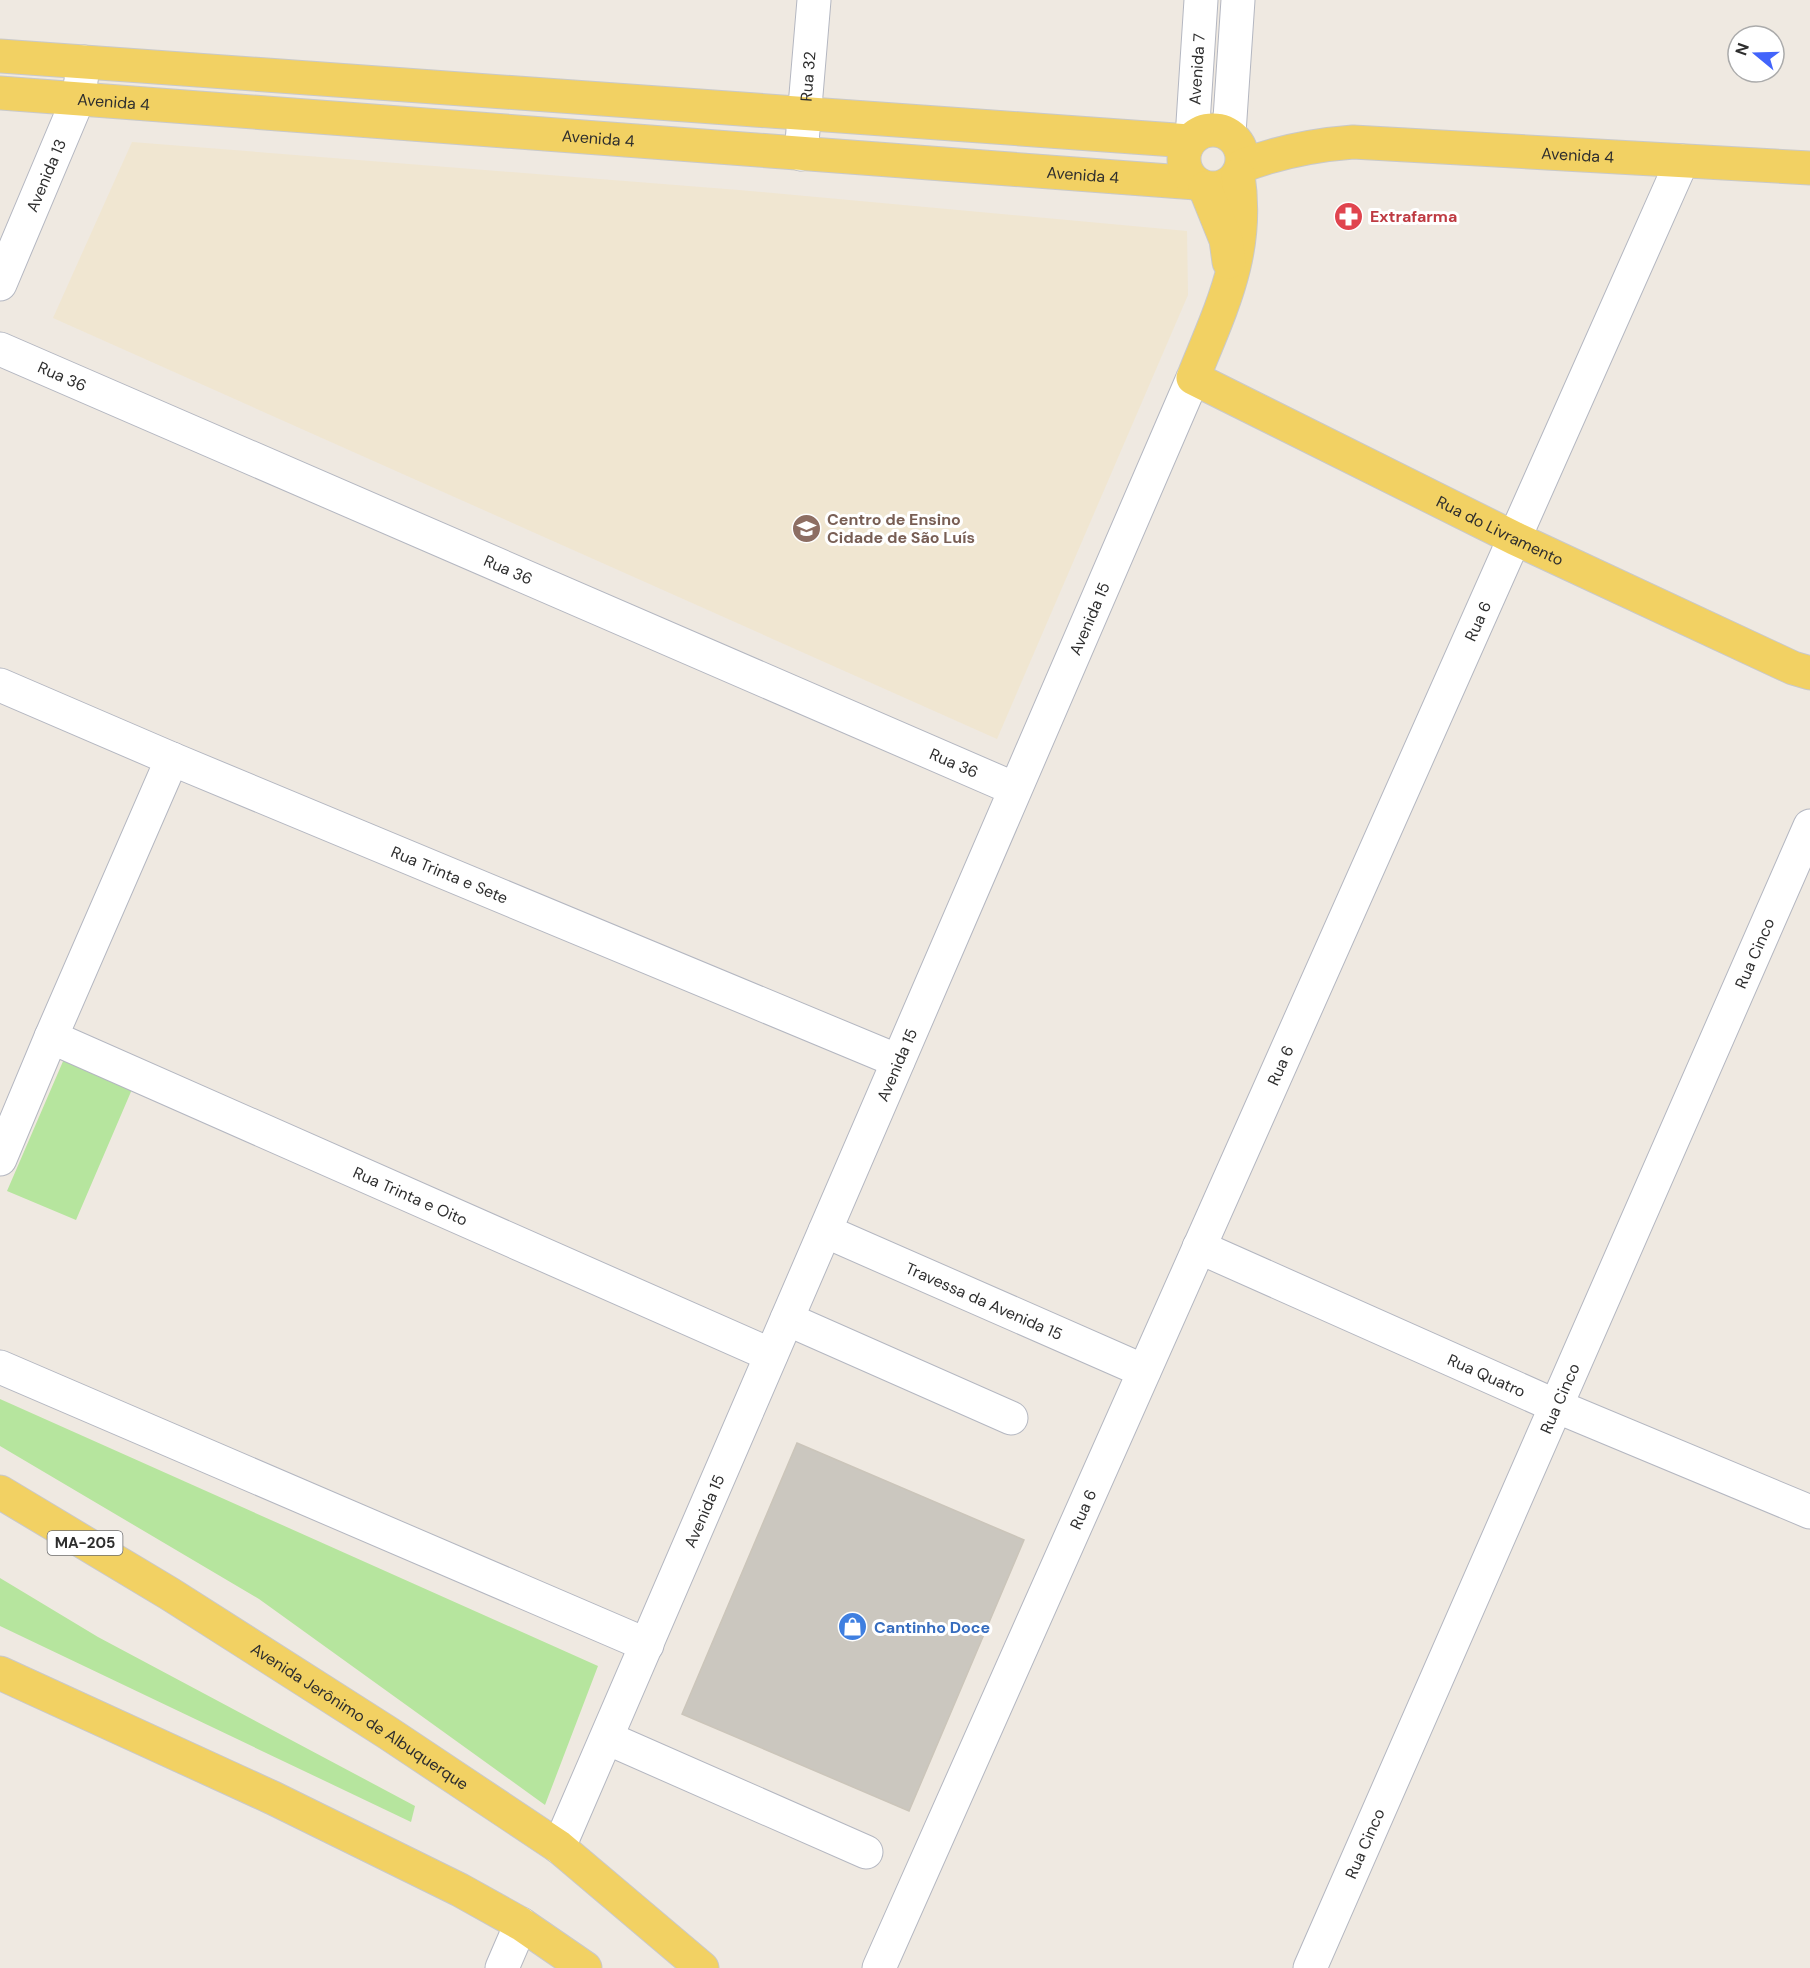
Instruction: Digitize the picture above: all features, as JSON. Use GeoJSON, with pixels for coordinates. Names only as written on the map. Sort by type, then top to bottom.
{"type":"FeatureCollection","features":[{"type":"Feature","properties":{"kind":"main road"},"geometry":{"type":"LineString","coordinates":[[0,56],[1191,140]]}},
{"type":"Feature","properties":{"kind":"main road","name":"Avenida 4"},"geometry":{"type":"LineString","coordinates":[[0,93],[1201,186]]}},
{"type":"Feature","properties":{"kind":"main road"},"geometry":{"type":"LineString","coordinates":[[1210,129],[1229,134],[1241,148],[1240,171],[1232,182],[1224,186],[1215,189],[1201,186],[1189,177],[1184,167],[1183,157],[1191,140],[1200,132],[1210,129]]}},
{"type":"Feature","properties":{"kind":"main road","name":"Avenida 4"},"geometry":{"type":"LineString","coordinates":[[1240,171],[1267,156],[1353,142],[1810,168]]}},
{"type":"Feature","properties":{"kind":"main road","name":"Avenida 15"},"geometry":{"type":"LineString","coordinates":[[1193,378],[1231,282],[1239,248],[1242,220],[1240,171]]}},
{"type":"Feature","properties":{"kind":"main road","name":"Avenida 15"},"geometry":{"type":"LineString","coordinates":[[1201,186],[1226,240],[1231,282]]}},
{"type":"Feature","properties":{"kind":"main road","name":"Rua do Livramento"},"geometry":{"type":"LineString","coordinates":[[1193,378],[1514,538],[1793,668],[1810,673]]}},
{"type":"Feature","properties":{"kind":"main road","name":"Avenida Jerônimo de Albuquerque"},"geometry":{"type":"LineString","coordinates":[[0,1492],[170,1594],[388,1733],[560,1847],[702,1968]]}},
{"type":"Feature","properties":{"kind":"main road"},"geometry":{"type":"LineString","coordinates":[[0,1673],[273,1798],[460,1890],[521,1924],[585,1968]]}},
{"type":"Feature","properties":{"kind":"street","name":"Rua 32"},"geometry":{"type":"LineString","coordinates":[[801,154],[814,0]]}},
{"type":"Feature","properties":{"kind":"street","name":"Avenida 7"},"geometry":{"type":"LineString","coordinates":[[1191,140],[1201,0]]}},
{"type":"Feature","properties":{"kind":"street"},"geometry":{"type":"LineString","coordinates":[[1229,134],[1238,0]]}},
{"type":"Feature","properties":{"kind":"street","name":"Avenida 13"},"geometry":{"type":"LineString","coordinates":[[0,284],[78,99],[84,62]]}},
{"type":"Feature","properties":{"kind":"street","name":"Rua 6"},"geometry":{"type":"LineString","coordinates":[[879,1968],[1682,160]]}},
{"type":"Feature","properties":{"kind":"street","name":"Rua 36"},"geometry":{"type":"LineString","coordinates":[[0,349],[1016,789]]}},
{"type":"Feature","properties":{"kind":"street","name":"Avenida 15"},"geometry":{"type":"LineString","coordinates":[[560,1847],[1193,378]]}},
{"type":"Feature","properties":{"kind":"street","name":"Rua Trinta e Sete"},"geometry":{"type":"LineString","coordinates":[[0,685],[172,759],[898,1061]]}},
{"type":"Feature","properties":{"kind":"street"},"geometry":{"type":"LineString","coordinates":[[0,1159],[172,759]]}},
{"type":"Feature","properties":{"kind":"street","name":"Rua Cinco"},"geometry":{"type":"LineString","coordinates":[[1310,1968],[1810,826]]}},
{"type":"Feature","properties":{"kind":"street","name":"Rua Trinta e Oito"},"geometry":{"type":"LineString","coordinates":[[51,1037],[771,1355]]}},
{"type":"Feature","properties":{"kind":"street","name":"Travessa da Avenida 15"},"geometry":{"type":"LineString","coordinates":[[825,1231],[1144,1371]]}},
{"type":"Feature","properties":{"kind":"street","name":"Rua Quatro"},"geometry":{"type":"LineString","coordinates":[[1199,1247],[1556,1406],[1810,1512]]}},
{"type":"Feature","properties":{"kind":"street"},"geometry":{"type":"LineString","coordinates":[[787,1319],[1011,1418]]}},
{"type":"Feature","properties":{"kind":"street"},"geometry":{"type":"LineString","coordinates":[[0,1367],[647,1645]]}},
{"type":"Feature","properties":{"kind":"street"},"geometry":{"type":"LineString","coordinates":[[607,1738],[866,1852]]}},
{"type":"Feature","properties":{"kind":"street"},"geometry":{"type":"LineString","coordinates":[[502,1968],[521,1924]]}},
{"type":"Feature","properties":{"kind":"shaded area","name":"Centro de Ensino Cidade de São Luís"},"geometry":{"type":"Polygon","coordinates":[[[132,142],[739,190],[1187,231],[1188,295],[997,739],[53,318],[132,142]]]}},
{"type":"Feature","properties":{"kind":"green space"},"geometry":{"type":"Polygon","coordinates":[[[64,1059],[133,1087],[76,1220],[7,1191],[64,1059]]]}},
{"type":"Feature","properties":{"kind":"green space"},"geometry":{"type":"Polygon","coordinates":[[[0,1399],[598,1666],[545,1805],[259,1599],[0,1446],[0,1399]]]}},
{"type":"Feature","properties":{"kind":"green space"},"geometry":{"type":"Polygon","coordinates":[[[0,1578],[98,1637],[415,1806],[411,1822],[0,1626],[0,1578]]]}},
{"type":"Feature","properties":{"kind":"building","name":"Cantinho Doce"},"geometry":{"type":"Polygon","coordinates":[[[797,1443],[1024,1540],[909,1811],[682,1714],[797,1443]]]}},
{"type":"Feature","properties":{"kind":"place","name":"Extrafarma"},"geometry":{"type":"Point","coordinates":[1349,216]}},
{"type":"Feature","properties":{"kind":"place","name":"Centro de Ensino Cidade de São Luís"},"geometry":{"type":"Point","coordinates":[806,528]}},
{"type":"Feature","properties":{"kind":"place","name":"Cantinho Doce"},"geometry":{"type":"Point","coordinates":[853,1627]}}]}
